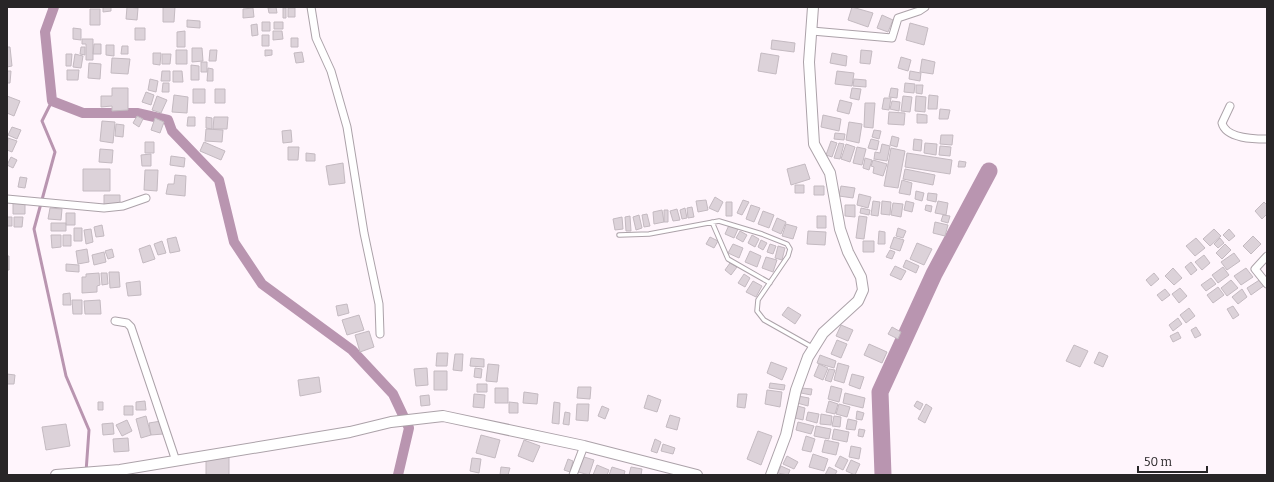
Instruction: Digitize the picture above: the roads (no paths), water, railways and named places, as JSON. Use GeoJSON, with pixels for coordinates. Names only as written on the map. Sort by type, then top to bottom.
{"type":"FeatureCollection","features":[{"type":"Feature","properties":{"kind":"main road"},"geometry":{"type":"LineString","coordinates":[[771,475],[786,435],[803,368],[813,348],[833,323],[858,301],[864,288],[861,277],[848,252],[840,229],[830,173],[814,144],[809,62],[813,7]]}},
{"type":"Feature","properties":{"kind":"main road"},"geometry":{"type":"LineString","coordinates":[[56,475],[120,470],[350,432],[391,422],[416,418],[447,416],[584,446],[697,475]]}},
{"type":"Feature","properties":{"kind":"street"},"geometry":{"type":"LineString","coordinates":[[311,7],[316,38],[331,72],[347,127],[364,233],[379,304],[380,334]]}},
{"type":"Feature","properties":{"kind":"street"},"geometry":{"type":"LineString","coordinates":[[812,31],[892,38],[898,18],[919,11],[925,7]]}},
{"type":"Feature","properties":{"kind":"street"},"geometry":{"type":"LineString","coordinates":[[1230,106],[1222,123],[1224,128],[1242,138],[1267,139]]}},
{"type":"Feature","properties":{"kind":"street"},"geometry":{"type":"LineString","coordinates":[[7,199],[104,208],[123,206],[146,198]]}},
{"type":"Feature","properties":{"kind":"street"},"geometry":{"type":"LineString","coordinates":[[1267,256],[1255,270],[1267,284]]}},
{"type":"Feature","properties":{"kind":"street"},"geometry":{"type":"LineString","coordinates":[[115,321],[127,322],[131,326],[176,461]]}},
{"type":"Feature","properties":{"kind":"street"},"geometry":{"type":"LineString","coordinates":[[573,475],[584,446]]}},
{"type":"Feature","properties":{"kind":"lane"},"geometry":{"type":"LineString","coordinates":[[712,222],[728,259],[770,283]]}},
{"type":"Feature","properties":{"kind":"lane"},"geometry":{"type":"LineString","coordinates":[[619,235],[649,234],[712,222],[730,223],[787,244],[790,249],[788,256],[757,303],[757,312],[760,317],[783,332],[813,348]]}},
{"type":"Feature","properties":{"kind":"waterway"},"geometry":{"type":"LineString","coordinates":[[54,7],[45,32],[52,101],[83,113],[137,113],[168,120],[172,131],[219,180],[234,242],[262,284],[352,350],[393,394],[409,428],[398,475]]}},
{"type":"Feature","properties":{"kind":"waterway"},"geometry":{"type":"LineString","coordinates":[[52,101],[42,121],[55,152],[34,229],[66,376],[89,430],[86,472]]}},
{"type":"Feature","properties":{"kind":"waterway"},"geometry":{"type":"LineString","coordinates":[[883,475],[880,392],[934,274],[989,171]]}}]}
